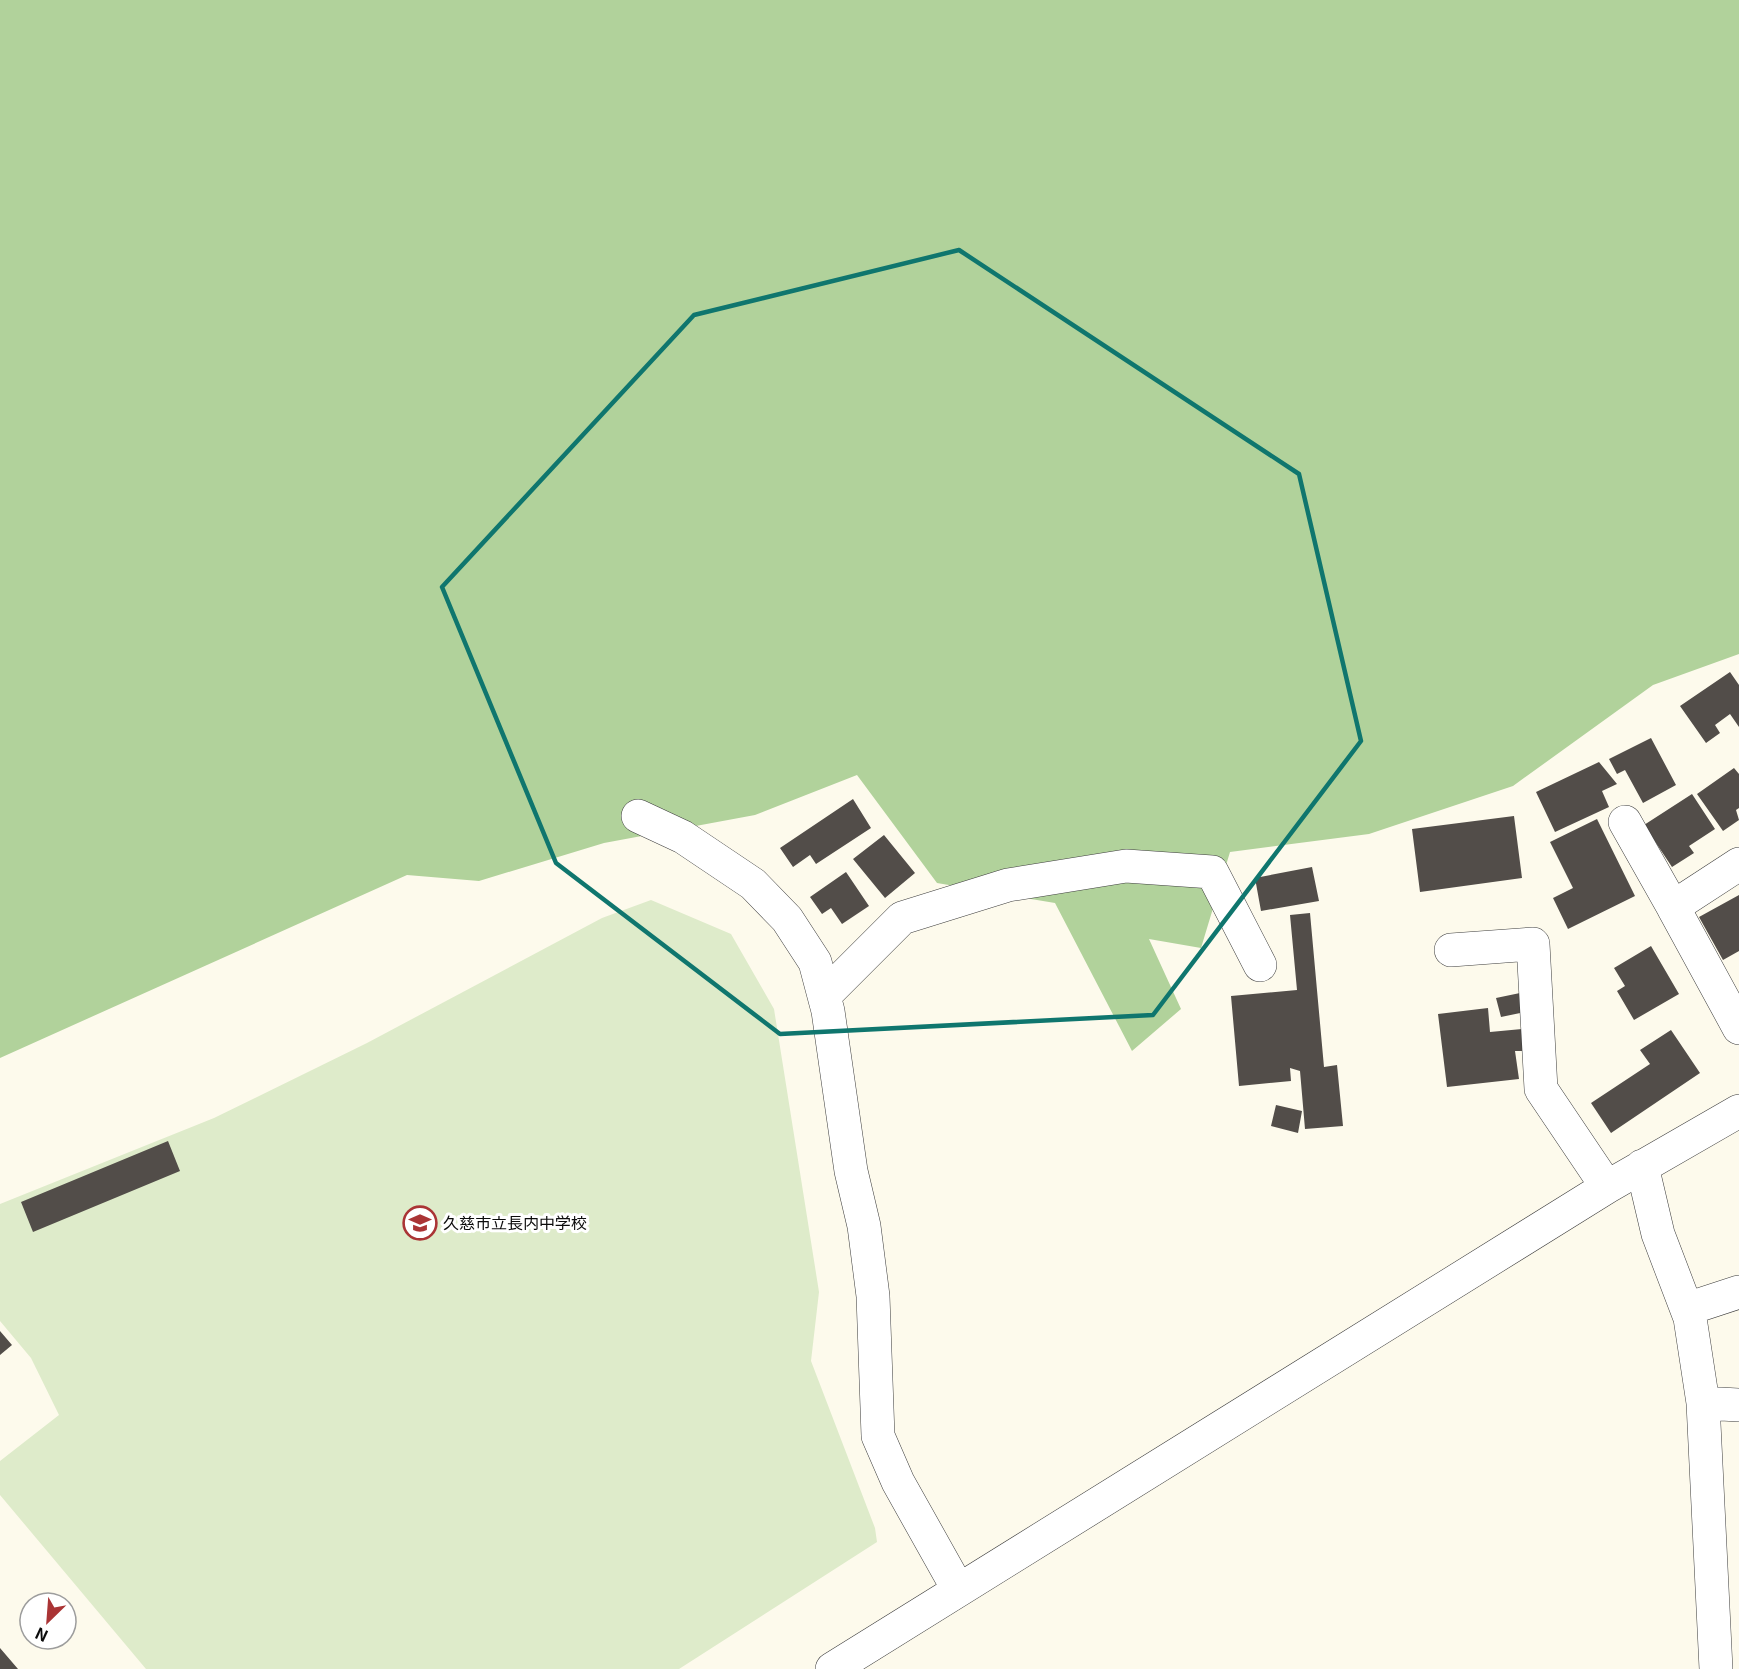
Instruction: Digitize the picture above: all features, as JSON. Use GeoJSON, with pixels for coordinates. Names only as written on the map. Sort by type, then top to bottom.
{"type":"FeatureCollection","features":[{"type":"Feature","properties":{"kind":"street"},"geometry":{"type":"LineString","coordinates":[[638,816],[683,837],[753,884],[788,919],[815,962],[824,996],[851,1171],[864,1226],[871,1285],[878,1436],[898,1482],[958,1589]]}},
{"type":"Feature","properties":{"kind":"street"},"geometry":{"type":"LineString","coordinates":[[1626,822],[1739,1028]]}},
{"type":"Feature","properties":{"kind":"street"},"geometry":{"type":"LineString","coordinates":[[1673,907],[1739,864]]}},
{"type":"Feature","properties":{"kind":"street"},"geometry":{"type":"LineString","coordinates":[[824,996],[902,918],[1008,885],[1126,866],[1212,872],[1260,965]]}},
{"type":"Feature","properties":{"kind":"street"},"geometry":{"type":"LineString","coordinates":[[1451,950],[1533,944],[1541,1089],[1607,1187]]}},
{"type":"Feature","properties":{"kind":"street"},"geometry":{"type":"LineString","coordinates":[[832,1669],[1607,1187],[1739,1111]]}},
{"type":"Feature","properties":{"kind":"street"},"geometry":{"type":"LineString","coordinates":[[1642,1166],[1658,1234],[1687,1309],[1703,1403],[1724,1663]]}},
{"type":"Feature","properties":{"kind":"street"},"geometry":{"type":"LineString","coordinates":[[1687,1309],[1739,1292]]}},
{"type":"Feature","properties":{"kind":"street"},"geometry":{"type":"LineString","coordinates":[[1703,1403],[1739,1406]]}},
{"type":"Feature","properties":{"kind":"highlighted area"},"geometry":{"type":"Polygon","coordinates":[[[959,250],[1299,474],[1361,741],[1153,1015],[780,1034],[556,863],[442,587],[694,315],[959,250]]]}},
{"type":"Feature","properties":{"kind":"green space"},"geometry":{"type":"Polygon","coordinates":[[[0,0],[1739,0],[1739,654],[1653,685],[1513,786],[1369,834],[1230,852],[1201,948],[1149,939],[1181,1009],[1132,1051],[1055,903],[937,883],[857,775],[755,815],[604,843],[479,881],[407,875],[0,1058],[0,0]]]}},
{"type":"Feature","properties":{"kind":"green space","name":"久慈市立長内中学校"},"geometry":{"type":"Polygon","coordinates":[[[651,900],[731,934],[774,1009],[819,1292],[811,1361],[875,1528],[877,1542],[679,1669],[146,1669],[0,1495],[0,1461],[59,1415],[31,1358],[0,1321],[0,1204],[214,1118],[367,1043],[602,918],[651,900]]]}},
{"type":"Feature","properties":{"kind":"building"},"geometry":{"type":"Polygon","coordinates":[[[1730,672],[1739,685],[1739,727],[1730,714],[1715,725],[1720,733],[1706,743],[1680,706],[1730,672]]]}},
{"type":"Feature","properties":{"kind":"building"},"geometry":{"type":"Polygon","coordinates":[[[1651,738],[1676,785],[1643,803],[1625,770],[1617,774],[1609,759],[1651,738]]]}},
{"type":"Feature","properties":{"kind":"building"},"geometry":{"type":"Polygon","coordinates":[[[1599,762],[1617,784],[1602,791],[1609,807],[1555,832],[1536,792],[1599,762]]]}},
{"type":"Feature","properties":{"kind":"building"},"geometry":{"type":"Polygon","coordinates":[[[1734,768],[1739,774],[1739,808],[1736,810],[1739,820],[1723,831],[1697,794],[1734,768]]]}},
{"type":"Feature","properties":{"kind":"building"},"geometry":{"type":"Polygon","coordinates":[[[1692,794],[1715,829],[1689,846],[1694,853],[1672,867],[1644,825],[1692,794]]]}},
{"type":"Feature","properties":{"kind":"building"},"geometry":{"type":"Polygon","coordinates":[[[853,799],[871,828],[816,864],[810,855],[793,867],[780,848],[853,799]]]}},
{"type":"Feature","properties":{"kind":"building"},"geometry":{"type":"Polygon","coordinates":[[[1514,816],[1522,878],[1420,892],[1412,829],[1514,816]]]}},
{"type":"Feature","properties":{"kind":"building"},"geometry":{"type":"Polygon","coordinates":[[[1597,819],[1635,896],[1568,929],[1553,898],[1573,888],[1550,842],[1597,819]]]}},
{"type":"Feature","properties":{"kind":"building"},"geometry":{"type":"Polygon","coordinates":[[[884,835],[915,873],[885,898],[853,859],[884,835]]]}},
{"type":"Feature","properties":{"kind":"building"},"geometry":{"type":"Polygon","coordinates":[[[1312,867],[1319,901],[1261,911],[1255,878],[1312,867]]]}},
{"type":"Feature","properties":{"kind":"building"},"geometry":{"type":"Polygon","coordinates":[[[846,872],[869,906],[842,924],[831,908],[822,914],[810,897],[846,872]]]}},
{"type":"Feature","properties":{"kind":"building"},"geometry":{"type":"Polygon","coordinates":[[[1739,895],[1739,951],[1723,960],[1699,917],[1739,895]]]}},
{"type":"Feature","properties":{"kind":"building"},"geometry":{"type":"Polygon","coordinates":[[[1310,913],[1324,1067],[1337,1065],[1343,1126],[1305,1129],[1300,1071],[1290,1068],[1291,1081],[1239,1086],[1231,996],[1297,990],[1290,915],[1310,913]]]}},
{"type":"Feature","properties":{"kind":"building"},"geometry":{"type":"Polygon","coordinates":[[[1651,946],[1679,994],[1634,1020],[1617,991],[1625,986],[1614,968],[1651,946]]]}},
{"type":"Feature","properties":{"kind":"building"},"geometry":{"type":"Polygon","coordinates":[[[1520,993],[1525,1012],[1501,1017],[1496,998],[1520,993]]]}},
{"type":"Feature","properties":{"kind":"building"},"geometry":{"type":"Polygon","coordinates":[[[1488,1008],[1490,1032],[1522,1029],[1524,1051],[1515,1051],[1519,1079],[1447,1087],[1438,1014],[1488,1008]]]}},
{"type":"Feature","properties":{"kind":"building"},"geometry":{"type":"Polygon","coordinates":[[[1671,1030],[1700,1073],[1611,1133],[1591,1103],[1650,1064],[1640,1050],[1671,1030]]]}},
{"type":"Feature","properties":{"kind":"building"},"geometry":{"type":"Polygon","coordinates":[[[1276,1105],[1302,1111],[1298,1133],[1271,1126],[1276,1105]]]}},
{"type":"Feature","properties":{"kind":"building"},"geometry":{"type":"Polygon","coordinates":[[[168,1141],[180,1171],[33,1232],[21,1202],[168,1141]]]}},
{"type":"Feature","properties":{"kind":"building"},"geometry":{"type":"Polygon","coordinates":[[[0,1331],[12,1345],[0,1355],[0,1331]]]}},
{"type":"Feature","properties":{"kind":"building"},"geometry":{"type":"Polygon","coordinates":[[[0,1648],[18,1669],[0,1669],[0,1648]]]}},
{"type":"Feature","properties":{"kind":"place","name":"久慈市立長内中学校"},"geometry":{"type":"Point","coordinates":[420,1223]}}]}
